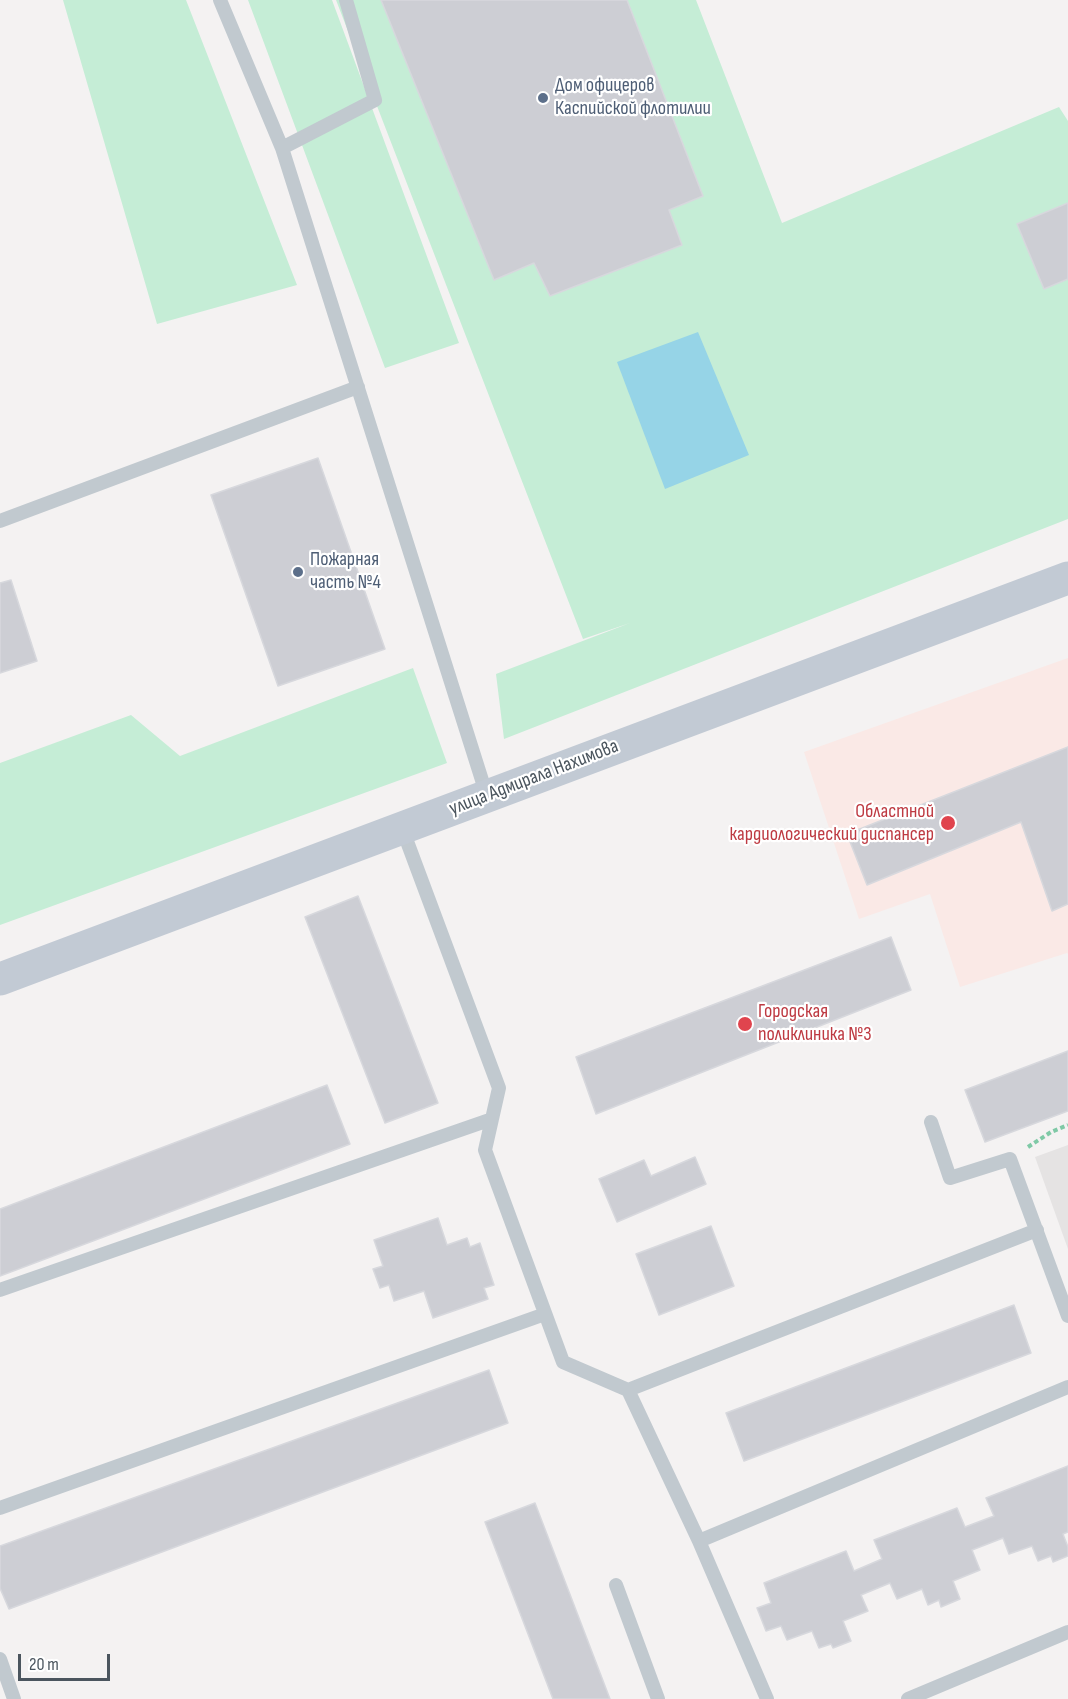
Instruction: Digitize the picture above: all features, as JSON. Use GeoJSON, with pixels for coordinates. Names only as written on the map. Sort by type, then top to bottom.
{"type":"FeatureCollection","features":[{"type":"Feature","properties":{"kind":"main road","name":"улица Адмирала Нахимова"},"geometry":{"type":"LineString","coordinates":[[0,979],[1068,578]]}},
{"type":"Feature","properties":{"kind":"lane"},"geometry":{"type":"LineString","coordinates":[[220,0],[282,148],[487,796]]}},
{"type":"Feature","properties":{"kind":"lane"},"geometry":{"type":"LineString","coordinates":[[282,148],[375,100],[346,0]]}},
{"type":"Feature","properties":{"kind":"lane"},"geometry":{"type":"LineString","coordinates":[[0,521],[357,387]]}},
{"type":"Feature","properties":{"kind":"lane"},"geometry":{"type":"LineString","coordinates":[[402,828],[499,1088],[485,1150],[563,1362],[628,1390],[699,1541],[767,1699]]}},
{"type":"Feature","properties":{"kind":"lane"},"geometry":{"type":"LineString","coordinates":[[0,1290],[492,1119]]}},
{"type":"Feature","properties":{"kind":"lane"},"geometry":{"type":"LineString","coordinates":[[931,1122],[950,1178],[1010,1159],[1068,1316]]}},
{"type":"Feature","properties":{"kind":"lane"},"geometry":{"type":"LineString","coordinates":[[628,1390],[1036,1230]]}},
{"type":"Feature","properties":{"kind":"lane"},"geometry":{"type":"LineString","coordinates":[[0,1508],[545,1314]]}},
{"type":"Feature","properties":{"kind":"lane"},"geometry":{"type":"LineString","coordinates":[[699,1541],[1068,1387]]}},
{"type":"Feature","properties":{"kind":"lane"},"geometry":{"type":"LineString","coordinates":[[616,1585],[658,1699]]}},
{"type":"Feature","properties":{"kind":"lane"},"geometry":{"type":"LineString","coordinates":[[908,1699],[1068,1632]]}},
{"type":"Feature","properties":{"kind":"lane"},"geometry":{"type":"LineString","coordinates":[[0,1659],[14,1699]]}},
{"type":"Feature","properties":{"kind":"path"},"geometry":{"type":"LineString","coordinates":[[1010,1159],[1050,1132],[1068,1125]]}},
{"type":"Feature","properties":{"kind":"shaded area","name":"Областной кардиологический диспансер"},"geometry":{"type":"Polygon","coordinates":[[[1068,658],[1068,954],[960,987],[930,894],[859,919],[804,752],[1068,658]]]}},
{"type":"Feature","properties":{"kind":"shaded area"},"geometry":{"type":"Polygon","coordinates":[[[1068,1145],[1068,1249],[1035,1157],[1068,1145]]]}},
{"type":"Feature","properties":{"kind":"green space"},"geometry":{"type":"Polygon","coordinates":[[[63,0],[186,0],[297,285],[157,324],[63,0]]]}},
{"type":"Feature","properties":{"kind":"green space"},"geometry":{"type":"Polygon","coordinates":[[[248,0],[332,0],[459,343],[385,368],[248,0]]]}},
{"type":"Feature","properties":{"kind":"green space"},"geometry":{"type":"Polygon","coordinates":[[[336,0],[696,0],[782,223],[1059,107],[1068,121],[1068,519],[504,739],[496,674],[630,623],[583,639],[336,0]]]}},
{"type":"Feature","properties":{"kind":"green space"},"geometry":{"type":"Polygon","coordinates":[[[413,668],[447,763],[0,925],[0,763],[131,715],[180,756],[413,668]]]}},
{"type":"Feature","properties":{"kind":"water"},"geometry":{"type":"Polygon","coordinates":[[[698,332],[749,455],[665,489],[617,362],[698,332]]]}},
{"type":"Feature","properties":{"kind":"building","name":"Дом офицеров Каспийской флотилии"},"geometry":{"type":"Polygon","coordinates":[[[381,0],[627,0],[703,196],[669,210],[682,245],[550,296],[534,263],[494,280],[381,0]]]}},
{"type":"Feature","properties":{"kind":"building"},"geometry":{"type":"Polygon","coordinates":[[[1068,203],[1068,279],[1044,289],[1017,224],[1068,203]]]}},
{"type":"Feature","properties":{"kind":"building","name":"Пожарная часть №4"},"geometry":{"type":"Polygon","coordinates":[[[318,458],[385,649],[278,686],[211,495],[318,458]]]}},
{"type":"Feature","properties":{"kind":"building"},"geometry":{"type":"Polygon","coordinates":[[[11,580],[37,661],[0,673],[0,583],[11,580]]]}},
{"type":"Feature","properties":{"kind":"building"},"geometry":{"type":"Polygon","coordinates":[[[1068,747],[1068,904],[1052,911],[1021,822],[867,885],[847,834],[1068,747]]]}},
{"type":"Feature","properties":{"kind":"building"},"geometry":{"type":"Polygon","coordinates":[[[358,896],[438,1103],[385,1123],[305,917],[358,896]]]}},
{"type":"Feature","properties":{"kind":"building","name":"Городская поликлиника №3"},"geometry":{"type":"Polygon","coordinates":[[[891,937],[911,990],[596,1114],[576,1057],[891,937]]]}},
{"type":"Feature","properties":{"kind":"building"},"geometry":{"type":"Polygon","coordinates":[[[1068,1051],[1068,1111],[985,1142],[965,1090],[1068,1051]]]}},
{"type":"Feature","properties":{"kind":"building"},"geometry":{"type":"Polygon","coordinates":[[[327,1085],[350,1144],[0,1276],[0,1209],[327,1085]]]}},
{"type":"Feature","properties":{"kind":"building"},"geometry":{"type":"Polygon","coordinates":[[[695,1157],[706,1184],[617,1222],[599,1179],[644,1160],[651,1176],[695,1157]]]}},
{"type":"Feature","properties":{"kind":"building"},"geometry":{"type":"Polygon","coordinates":[[[438,1218],[447,1245],[467,1238],[470,1247],[480,1243],[494,1285],[484,1288],[488,1299],[433,1318],[424,1291],[394,1301],[389,1285],[380,1288],[373,1269],[383,1266],[374,1240],[438,1218]]]}},
{"type":"Feature","properties":{"kind":"building"},"geometry":{"type":"Polygon","coordinates":[[[711,1226],[734,1286],[659,1315],[636,1254],[711,1226]]]}},
{"type":"Feature","properties":{"kind":"building"},"geometry":{"type":"Polygon","coordinates":[[[1014,1305],[1031,1353],[744,1461],[726,1413],[1014,1305]]]}},
{"type":"Feature","properties":{"kind":"building"},"geometry":{"type":"Polygon","coordinates":[[[489,1370],[508,1423],[9,1609],[0,1588],[0,1546],[489,1370]]]}},
{"type":"Feature","properties":{"kind":"building"},"geometry":{"type":"Polygon","coordinates":[[[1068,1466],[1068,1532],[1063,1534],[1068,1547],[1068,1556],[1053,1562],[1051,1556],[1038,1561],[1032,1546],[1009,1554],[1003,1538],[972,1550],[980,1570],[953,1581],[960,1599],[941,1607],[939,1600],[928,1605],[922,1589],[897,1599],[890,1583],[861,1595],[868,1611],[843,1621],[851,1641],[833,1648],[831,1644],[819,1648],[812,1631],[787,1640],[781,1626],[766,1631],[757,1608],[771,1603],[764,1583],[846,1551],[854,1571],[882,1559],[874,1540],[957,1508],[965,1527],[994,1516],[986,1498],[1068,1466]]]}},
{"type":"Feature","properties":{"kind":"building"},"geometry":{"type":"Polygon","coordinates":[[[535,1503],[610,1699],[553,1699],[485,1522],[535,1503]]]}},
{"type":"Feature","properties":{"kind":"place","name":"Дом офицеров Каспийской флотилии"},"geometry":{"type":"Point","coordinates":[543,98]}},
{"type":"Feature","properties":{"kind":"place","name":"Пожарная часть №4"},"geometry":{"type":"Point","coordinates":[298,572]}},
{"type":"Feature","properties":{"kind":"place","name":"Областной кардиологический диспансер"},"geometry":{"type":"Point","coordinates":[948,823]}},
{"type":"Feature","properties":{"kind":"place","name":"Городская поликлиника №3"},"geometry":{"type":"Point","coordinates":[745,1024]}}]}
